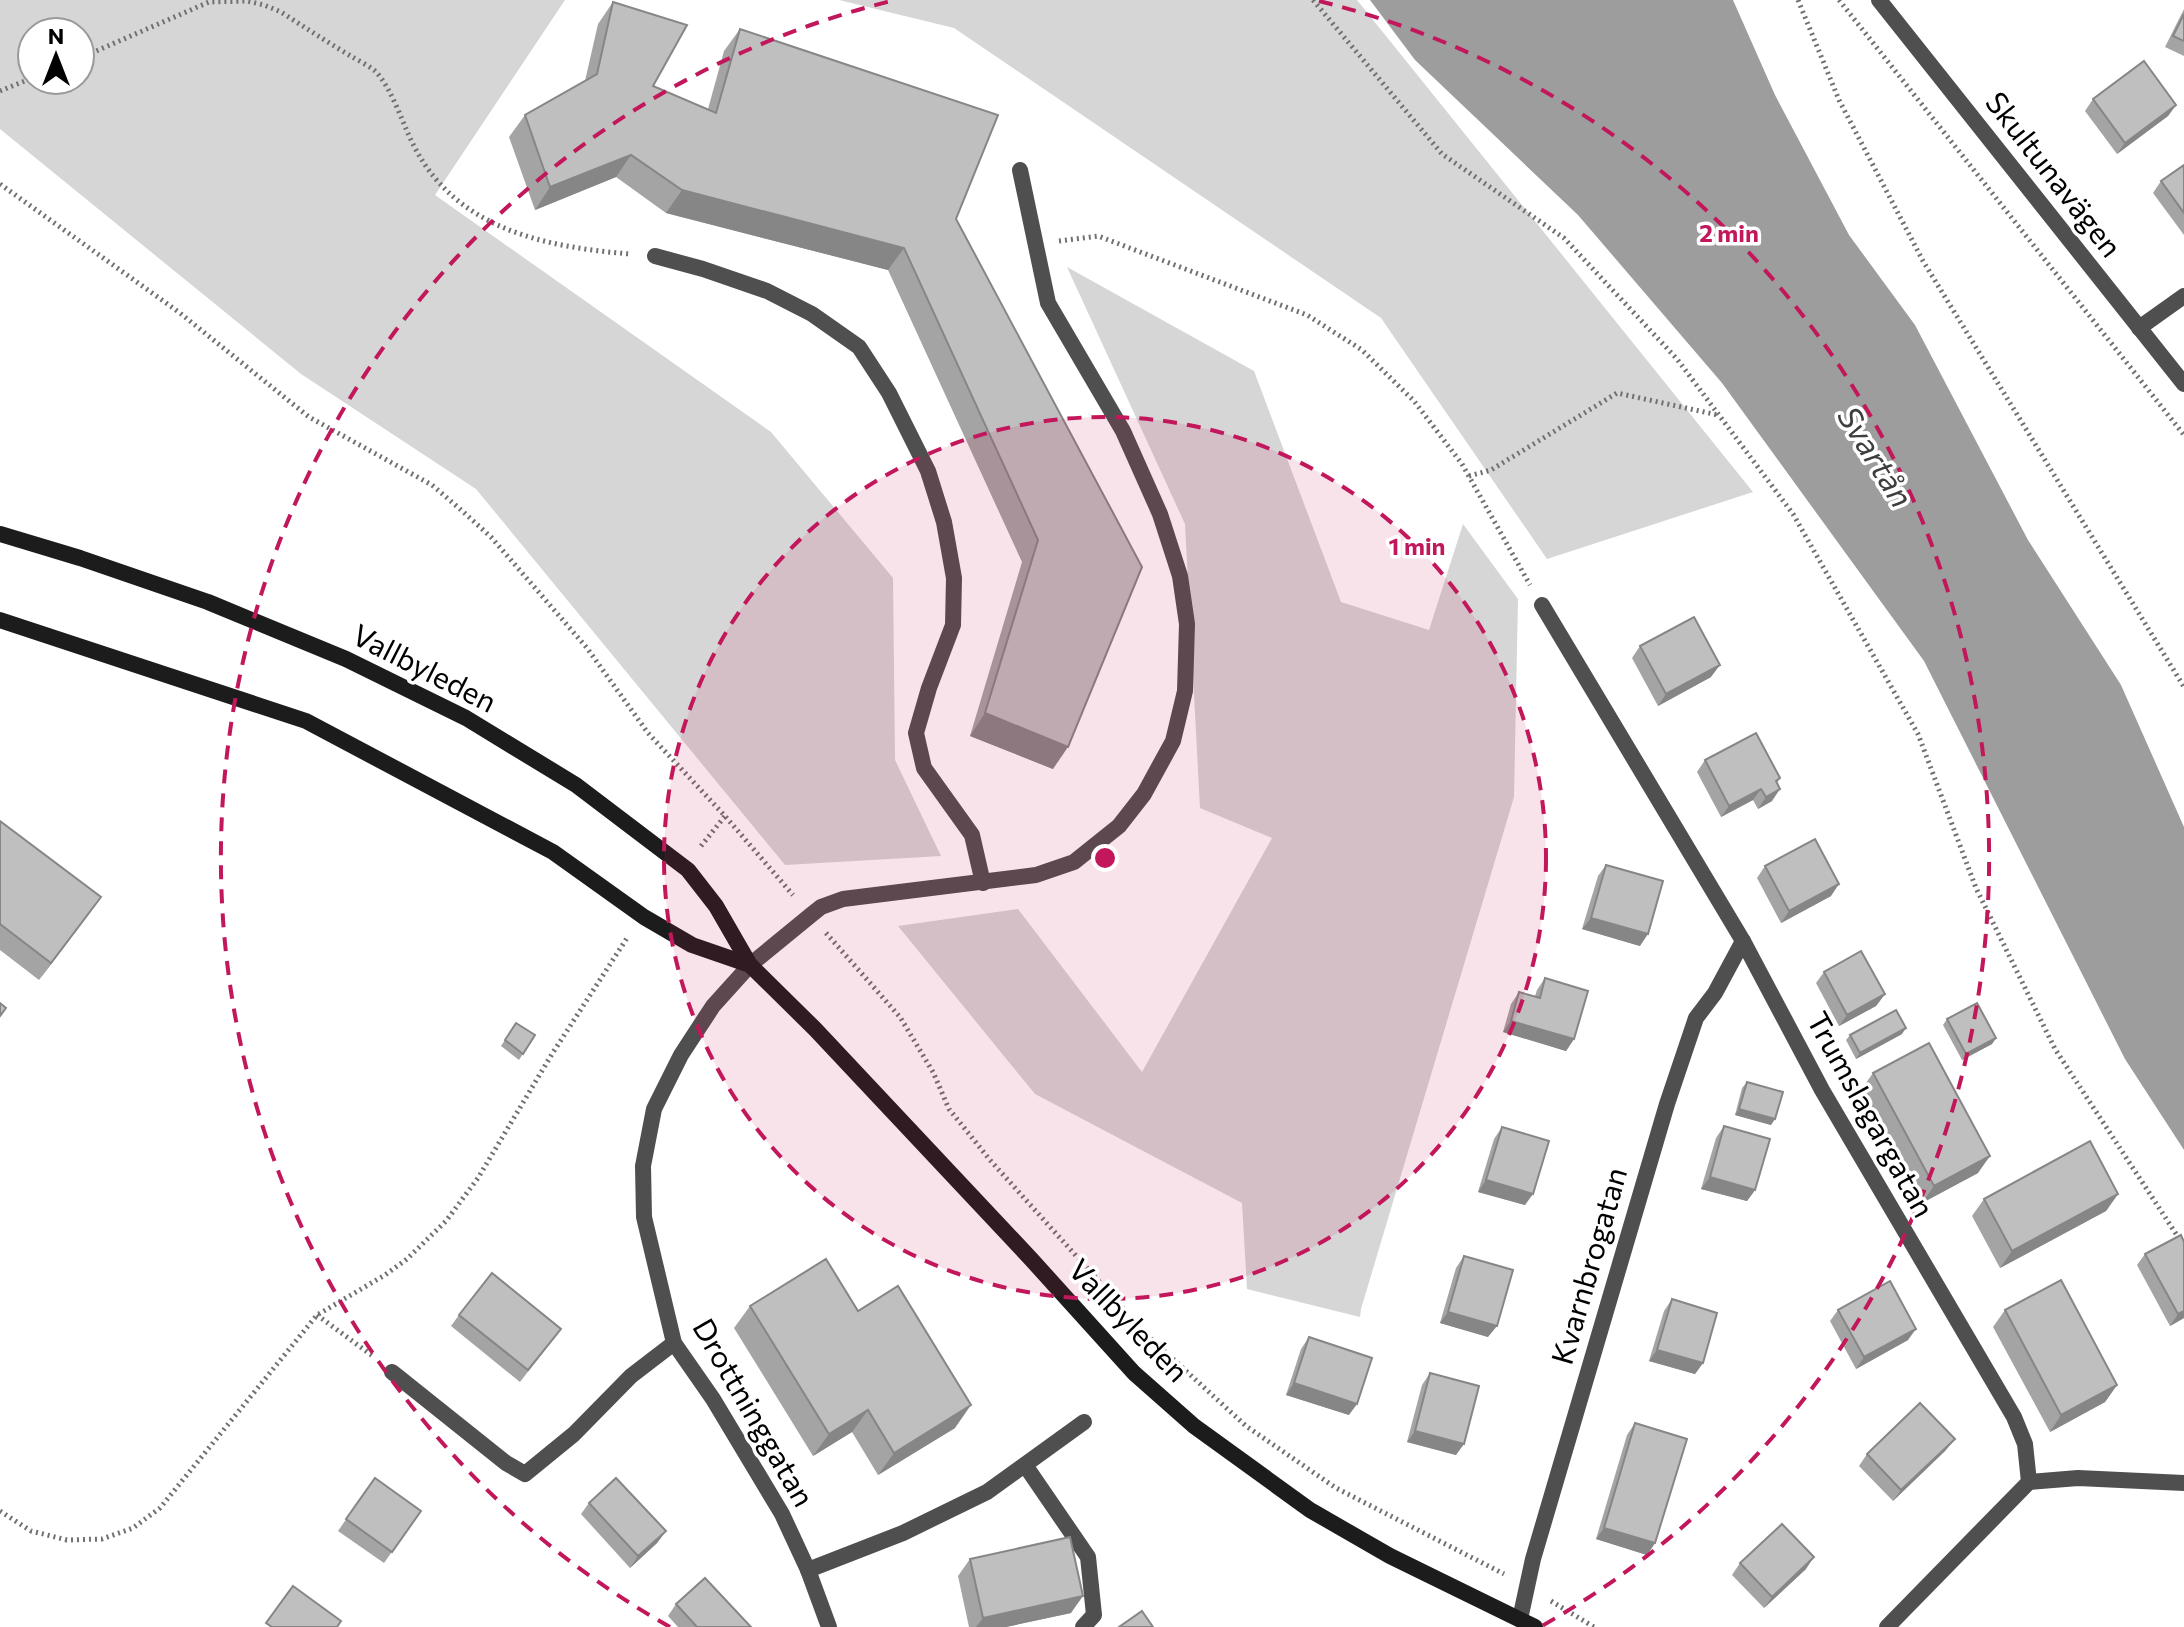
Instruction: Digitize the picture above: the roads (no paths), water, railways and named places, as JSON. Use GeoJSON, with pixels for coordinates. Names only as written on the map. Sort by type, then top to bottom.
{"type":"FeatureCollection","features":[{"type":"Feature","properties":{"kind":"main road","name":"Vallbyleden"},"geometry":{"type":"LineString","coordinates":[[0,534],[208,602],[346,659],[466,718],[576,785],[688,870],[716,906],[750,965],[815,1029],[1134,1373],[1194,1426],[1310,1510],[1390,1556],[1528,1623]]}},
{"type":"Feature","properties":{"kind":"main road","name":"Vallbyleden"},"geometry":{"type":"LineString","coordinates":[[0,620],[306,721],[553,852],[644,917],[692,945],[750,965]]}},
{"type":"Feature","properties":{"kind":"street","name":"Skultunavägen"},"geometry":{"type":"LineString","coordinates":[[1879,0],[2184,384]]}},
{"type":"Feature","properties":{"kind":"street","name":"Drottninggatan"},"geometry":{"type":"LineString","coordinates":[[829,1627],[808,1570],[782,1514],[713,1399],[674,1343],[644,1217],[643,1166],[654,1109],[681,1055],[713,1006],[750,965],[821,907],[843,899],[1036,875],[1074,862],[1119,826],[1144,794],[1173,741],[1185,691],[1187,624],[1180,576],[1160,514],[1123,431],[1048,303],[1020,170]]}},
{"type":"Feature","properties":{"kind":"street"},"geometry":{"type":"LineString","coordinates":[[655,256],[767,291],[812,314],[859,347],[889,393],[928,471],[944,522],[954,578],[953,625],[916,733],[924,768],[972,835],[983,883]]}},
{"type":"Feature","properties":{"kind":"street"},"geometry":{"type":"LineString","coordinates":[[2139,328],[2184,296]]}},
{"type":"Feature","properties":{"kind":"street","name":"Trumslagargatan"},"geometry":{"type":"LineString","coordinates":[[1542,605],[1743,941],[1822,1090],[2014,1417],[2025,1444],[2029,1482]]}},
{"type":"Feature","properties":{"kind":"street","name":"Kvarnbrogatan"},"geometry":{"type":"LineString","coordinates":[[1528,1623],[1533,1559],[1672,1090],[1696,1018],[1715,993],[1743,941]]}},
{"type":"Feature","properties":{"kind":"street"},"geometry":{"type":"LineString","coordinates":[[392,1372],[506,1463],[525,1474],[574,1434],[631,1376],[674,1343]]}},
{"type":"Feature","properties":{"kind":"street"},"geometry":{"type":"LineString","coordinates":[[808,1570],[903,1533],[987,1492],[1084,1422]]}},
{"type":"Feature","properties":{"kind":"street"},"geometry":{"type":"LineString","coordinates":[[1025,1465],[1088,1557],[1094,1615],[1083,1627]]}},
{"type":"Feature","properties":{"kind":"street"},"geometry":{"type":"LineString","coordinates":[[1887,1627],[2029,1482],[2078,1478],[2184,1483]]}},
{"type":"Feature","properties":{"kind":"water","name":"Svartån"},"geometry":{"type":"Polygon","coordinates":[[[1370,0],[1733,0],[1775,95],[1849,235],[1915,325],[2028,540],[2121,685],[2184,827],[2184,1150],[2125,1059],[1924,661],[1722,383],[1578,215],[1415,60],[1370,0]]]}}]}
